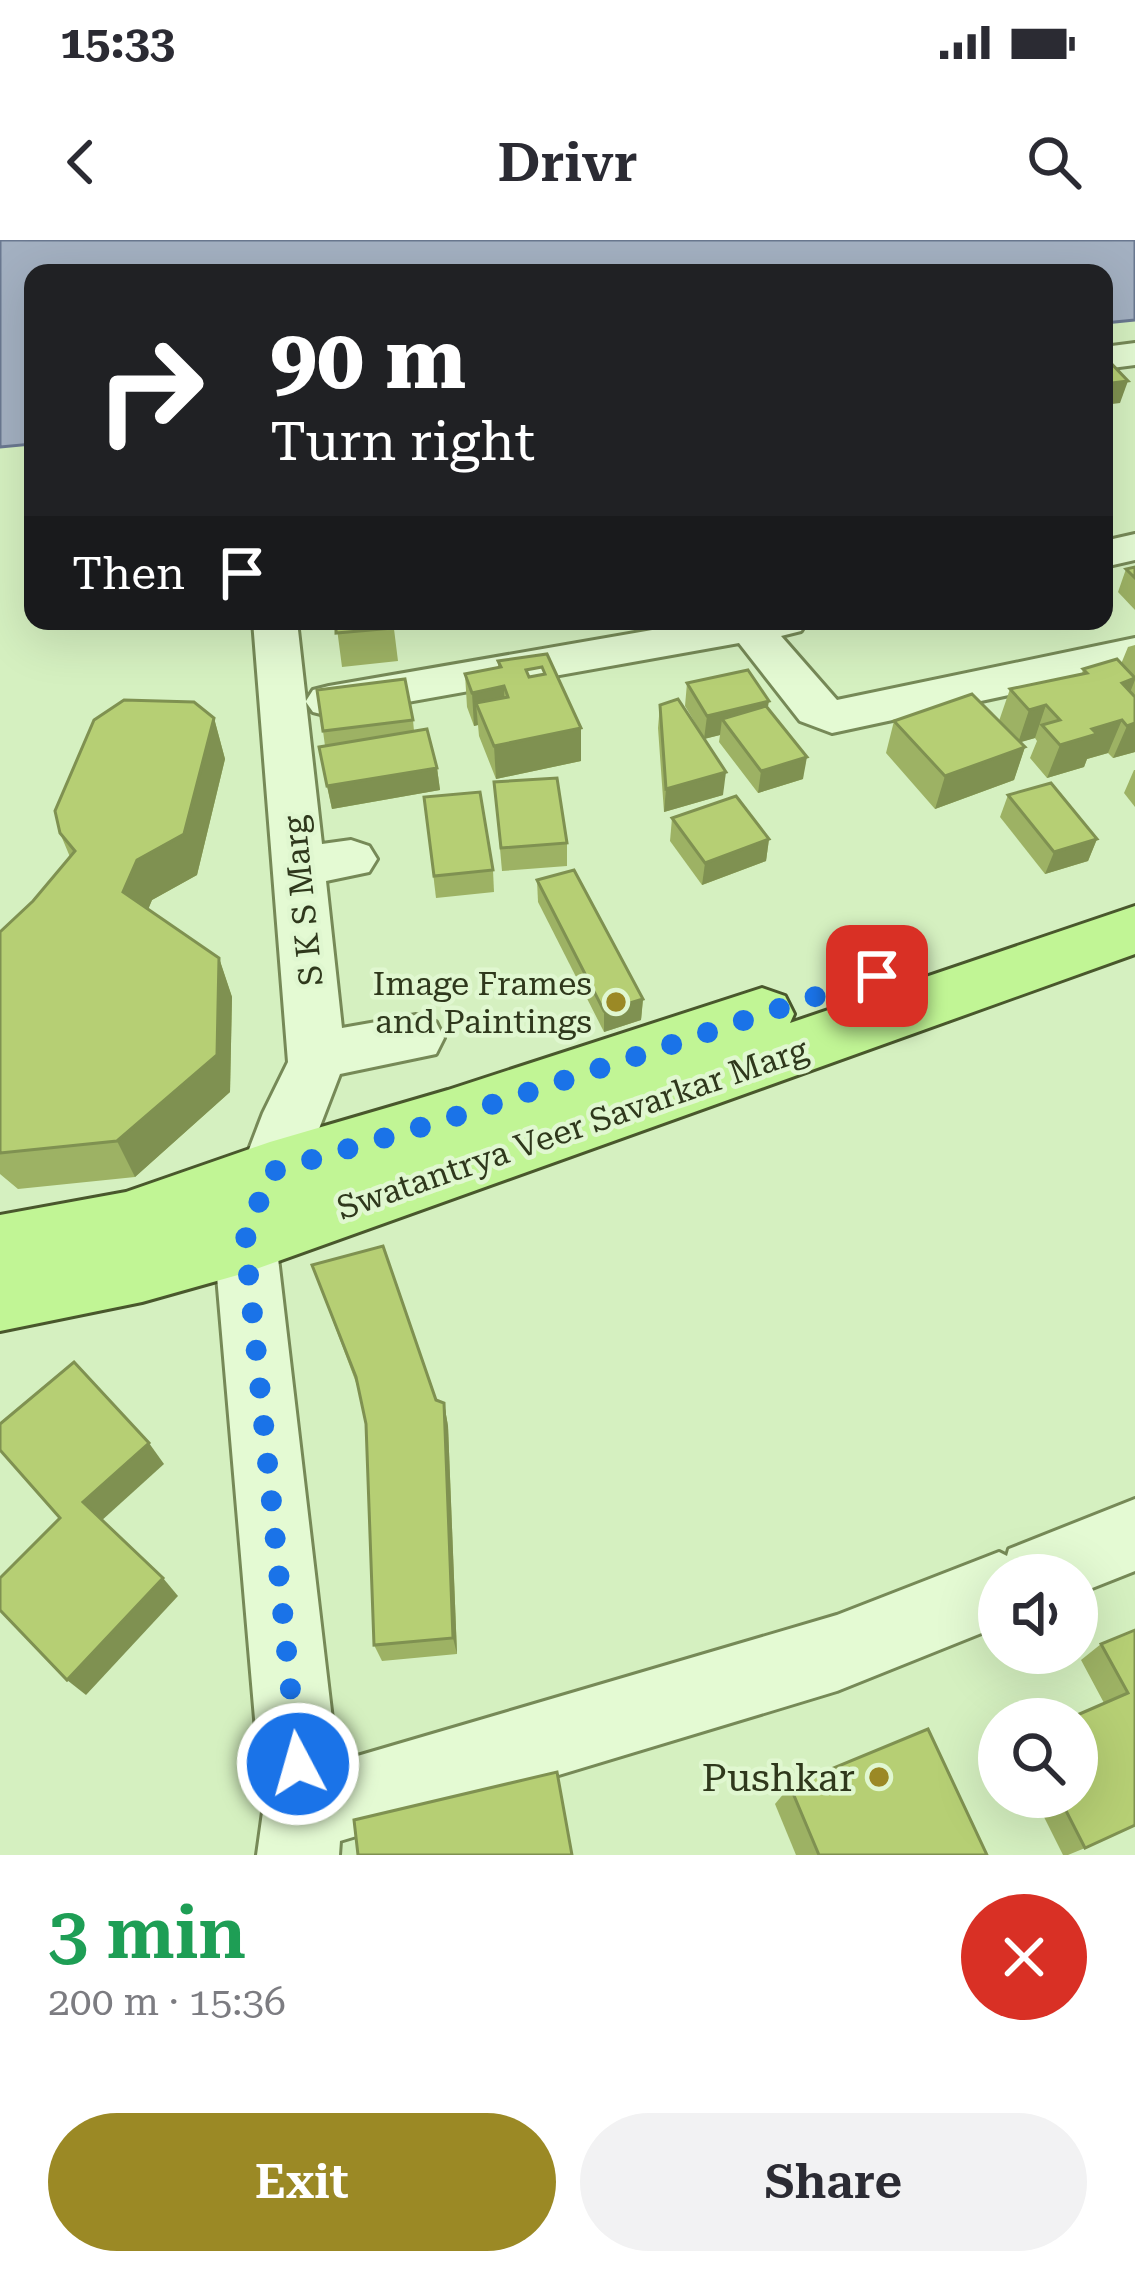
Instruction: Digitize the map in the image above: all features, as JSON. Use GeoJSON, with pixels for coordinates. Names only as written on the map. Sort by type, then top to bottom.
{"type":"FeatureCollection","features":[{"type":"Feature","properties":{"kind":"main road","name":"Swatantrya Veer Savarkar Marg"},"geometry":{"type":"LineString","coordinates":[[0,1297],[142,1269],[245,1240],[359,1174],[1135,890]]}},
{"type":"Feature","properties":{"kind":"main road","name":"Swatantrya Veer Savarkar Marg"},"geometry":{"type":"LineString","coordinates":[[0,1248],[126,1224],[270,1172],[359,1174],[588,1123],[786,1067],[950,995],[1135,929]]}},
{"type":"Feature","properties":{"kind":"street","name":"S K S Marg"},"geometry":{"type":"LineString","coordinates":[[245,1240],[317,1058],[333,957],[298,865],[276,630]]}},
{"type":"Feature","properties":{"kind":"street"},"geometry":{"type":"LineString","coordinates":[[284,709],[570,639],[697,630]]}},
{"type":"Feature","properties":{"kind":"street"},"geometry":{"type":"LineString","coordinates":[[771,630],[817,710],[832,717],[1135,653]]}},
{"type":"Feature","properties":{"kind":"street"},"geometry":{"type":"LineString","coordinates":[[298,865],[351,859]]}},
{"type":"Feature","properties":{"kind":"street"},"geometry":{"type":"LineString","coordinates":[[359,1174],[317,1058],[416,1038]]}},
{"type":"Feature","properties":{"kind":"street"},"geometry":{"type":"LineString","coordinates":[[245,1240],[300,1833],[837,1653],[978,1597]]}},
{"type":"Feature","properties":{"kind":"street"},"geometry":{"type":"LineString","coordinates":[[1088,1554],[1135,1535]]}},
{"type":"Feature","properties":{"kind":"water"},"geometry":{"type":"Polygon","coordinates":[[[0,240],[1135,240],[1135,320],[1113,322],[1113,264],[24,264],[24,445],[0,447],[0,240]]]}},
{"type":"Feature","properties":{"kind":"building"},"geometry":{"type":"Polygon","coordinates":[[[1113,365],[1128,381],[1113,383],[1113,365]]]}},
{"type":"Feature","properties":{"kind":"building"},"geometry":{"type":"Polygon","coordinates":[[[547,654],[581,728],[494,746],[476,703],[508,697],[504,686],[472,693],[465,674],[501,667],[498,661],[547,654]],[[542,667],[526,670],[529,677],[545,674],[542,667]]]}},
{"type":"Feature","properties":{"kind":"building"},"geometry":{"type":"Polygon","coordinates":[[[1117,659],[1135,678],[1122,683],[1135,697],[1135,723],[1127,726],[1122,720],[1092,729],[1097,734],[1060,745],[1042,725],[1060,720],[1046,705],[1029,710],[1010,689],[1087,673],[1083,669],[1117,659]]]}},
{"type":"Feature","properties":{"kind":"building"},"geometry":{"type":"Polygon","coordinates":[[[748,670],[769,701],[707,716],[687,683],[748,670]]]}},
{"type":"Feature","properties":{"kind":"building"},"geometry":{"type":"Polygon","coordinates":[[[405,679],[413,720],[323,731],[317,690],[405,679]]]}},
{"type":"Feature","properties":{"kind":"building"},"geometry":{"type":"Polygon","coordinates":[[[972,694],[1025,747],[945,776],[894,721],[972,694]]]}},
{"type":"Feature","properties":{"kind":"building"},"geometry":{"type":"Polygon","coordinates":[[[678,699],[726,772],[666,789],[660,705],[678,699]]]}},
{"type":"Feature","properties":{"kind":"building"},"geometry":{"type":"Polygon","coordinates":[[[124,700],[194,702],[214,718],[184,834],[137,860],[123,892],[219,958],[217,1055],[117,1141],[0,1153],[0,932],[75,851],[60,833],[55,811],[94,720],[124,700]]]}},
{"type":"Feature","properties":{"kind":"building"},"geometry":{"type":"Polygon","coordinates":[[[766,706],[807,757],[761,771],[722,719],[766,706]]]}},
{"type":"Feature","properties":{"kind":"building"},"geometry":{"type":"Polygon","coordinates":[[[427,729],[437,768],[327,786],[319,747],[427,729]]]}},
{"type":"Feature","properties":{"kind":"building"},"geometry":{"type":"Polygon","coordinates":[[[557,778],[567,843],[501,848],[494,782],[557,778]]]}},
{"type":"Feature","properties":{"kind":"building"},"geometry":{"type":"Polygon","coordinates":[[[1051,783],[1097,839],[1054,852],[1008,795],[1051,783]]]}},
{"type":"Feature","properties":{"kind":"building"},"geometry":{"type":"Polygon","coordinates":[[[480,792],[493,870],[434,876],[424,797],[480,792]]]}},
{"type":"Feature","properties":{"kind":"building"},"geometry":{"type":"Polygon","coordinates":[[[736,796],[769,839],[705,863],[672,818],[736,796]]]}},
{"type":"Feature","properties":{"kind":"building"},"geometry":{"type":"Polygon","coordinates":[[[574,870],[643,999],[604,1011],[537,880],[574,870]]]}},
{"type":"Feature","properties":{"kind":"building"},"geometry":{"type":"Polygon","coordinates":[[[383,1246],[436,1400],[444,1403],[453,1638],[374,1645],[366,1424],[356,1377],[312,1265],[383,1246]]]}},
{"type":"Feature","properties":{"kind":"building"},"geometry":{"type":"Polygon","coordinates":[[[74,1362],[149,1443],[83,1502],[163,1578],[67,1680],[0,1610],[0,1578],[60,1518],[0,1450],[0,1424],[74,1362]]]}},
{"type":"Feature","properties":{"kind":"building"},"geometry":{"type":"Polygon","coordinates":[[[1135,1630],[1135,1825],[1085,1848],[1070,1818],[1098,1818],[1098,1706],[1128,1693],[1101,1644],[1135,1630]]]}},
{"type":"Feature","properties":{"kind":"building","name":"Pushkar"},"geometry":{"type":"Polygon","coordinates":[[[928,1729],[987,1855],[819,1855],[790,1786],[928,1729]]]}},
{"type":"Feature","properties":{"kind":"building"},"geometry":{"type":"Polygon","coordinates":[[[557,1772],[572,1855],[358,1855],[354,1820],[557,1772]]]}},
{"type":"Feature","properties":{"kind":"place","name":"Image Frames and Paintings"},"geometry":{"type":"Point","coordinates":[616,1002]}},
{"type":"Feature","properties":{"kind":"place","name":"Pushkar"},"geometry":{"type":"Point","coordinates":[879,1777]}},
{"type":"Feature","properties":{"kind":"route"},"geometry":{"type":"LineString","coordinates":[[298,1764],[245,1240],[270,1172],[448,1119],[877,976]]}}]}
